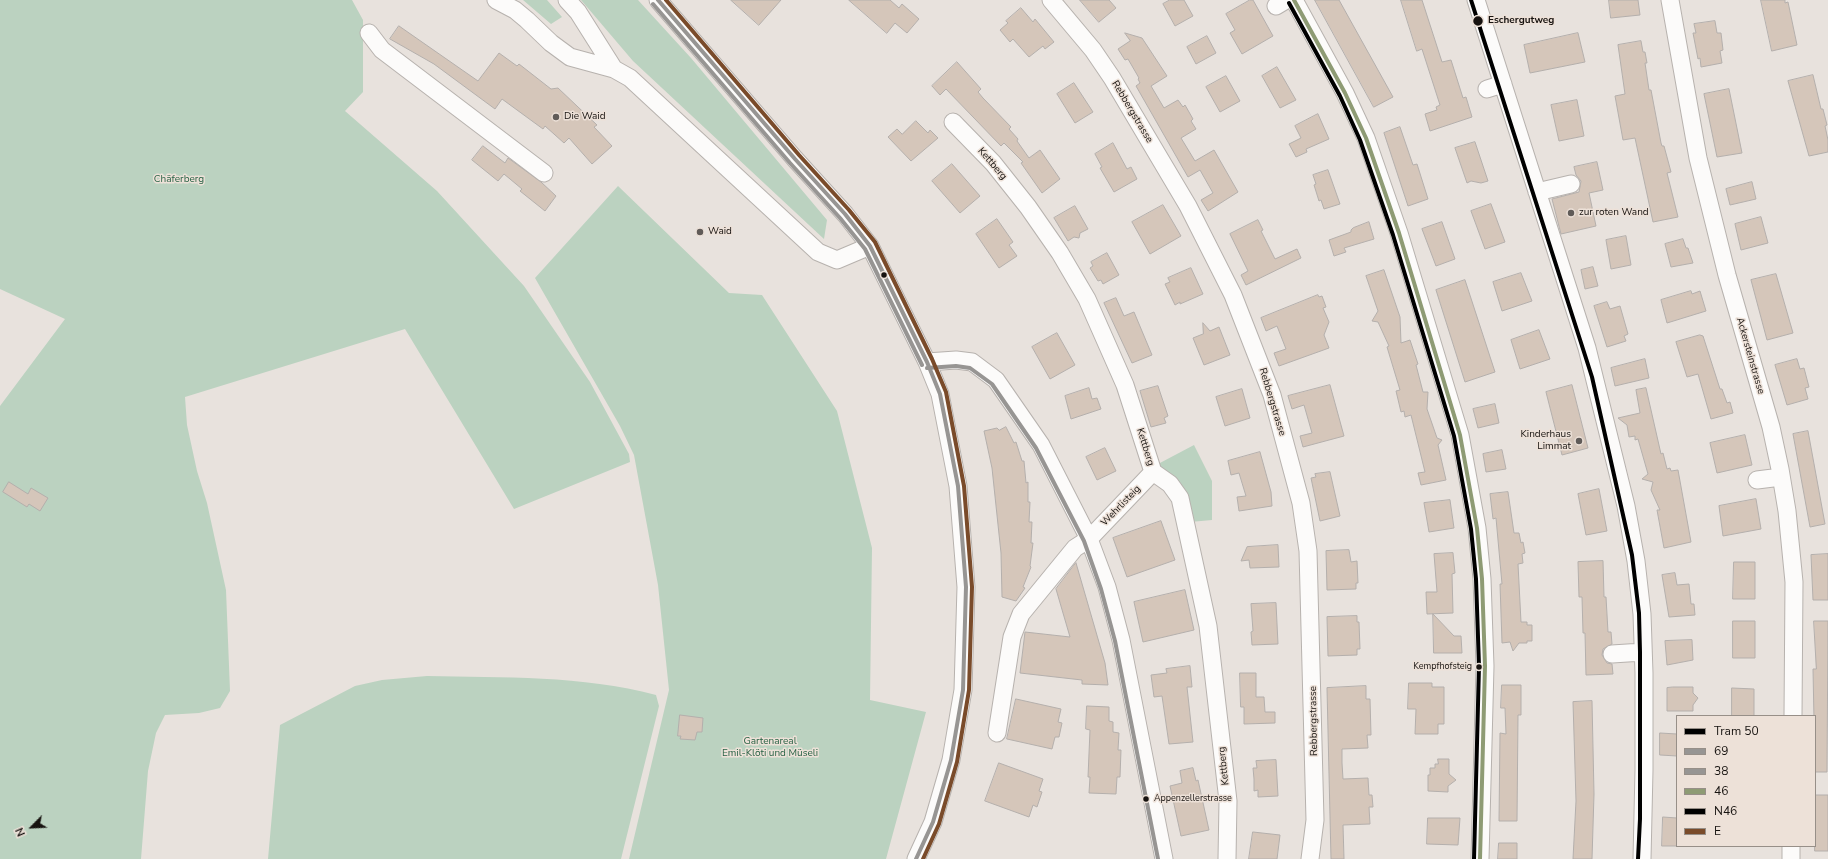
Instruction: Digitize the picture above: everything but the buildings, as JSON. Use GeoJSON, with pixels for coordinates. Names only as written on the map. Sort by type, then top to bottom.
{"type":"FeatureCollection","features":[{"type":"Feature","properties":{"kind":"street"},"geometry":{"type":"LineString","coordinates":[[496,0],[515,10],[551,43],[570,57],[614,69],[630,78],[818,252],[837,260],[870,246]]}},
{"type":"Feature","properties":{"kind":"street"},"geometry":{"type":"LineString","coordinates":[[567,0],[578,12],[614,69]]}},
{"type":"Feature","properties":{"kind":"street"},"geometry":{"type":"LineString","coordinates":[[658,0],[795,159],[845,214],[870,246],[928,362],[940,394],[958,486],[966,587],[963,690],[951,760],[933,822],[916,859]]}},
{"type":"Feature","properties":{"kind":"street","name":"Rebbergstrasse"},"geometry":{"type":"LineString","coordinates":[[1051,0],[1093,50],[1112,78],[1188,206],[1236,301],[1272,395],[1301,503],[1308,551],[1315,820],[1310,859]]}},
{"type":"Feature","properties":{"kind":"street"},"geometry":{"type":"LineString","coordinates":[[1294,0],[1345,93],[1366,138],[1400,233],[1460,435],[1477,528],[1482,579],[1485,666],[1480,859]]}},
{"type":"Feature","properties":{"kind":"street"},"geometry":{"type":"LineString","coordinates":[[1476,0],[1495,87],[1537,192],[1587,348],[1626,506],[1636,561],[1642,614],[1644,770],[1642,859]]}},
{"type":"Feature","properties":{"kind":"street","name":"Ackersteinstrasse"},"geometry":{"type":"LineString","coordinates":[[1670,0],[1698,158],[1729,281],[1771,427],[1787,511],[1794,582],[1793,715]]}},
{"type":"Feature","properties":{"kind":"street"},"geometry":{"type":"LineString","coordinates":[[369,33],[382,50],[544,173]]}},
{"type":"Feature","properties":{"kind":"street","name":"Kettberg"},"geometry":{"type":"LineString","coordinates":[[954,122],[993,163],[1028,208],[1060,253],[1087,299],[1125,385],[1153,472],[1170,484],[1180,498],[1208,626],[1228,801],[1227,859]]}},
{"type":"Feature","properties":{"kind":"street"},"geometry":{"type":"LineString","coordinates":[[1537,192],[1571,184]]}},
{"type":"Feature","properties":{"kind":"street"},"geometry":{"type":"LineString","coordinates":[[928,362],[956,360],[972,362],[996,380],[1041,444],[1089,539],[1107,587],[1121,640],[1164,859]]}},
{"type":"Feature","properties":{"kind":"street","name":"Wehrlisteig"},"geometry":{"type":"LineString","coordinates":[[997,733],[1012,637],[1021,614],[1075,548],[1089,539],[1153,472]]}},
{"type":"Feature","properties":{"kind":"street"},"geometry":{"type":"LineString","coordinates":[[1756,480],[1781,477]]}},
{"type":"Feature","properties":{"kind":"street"},"geometry":{"type":"LineString","coordinates":[[1612,654],[1643,652]]}},
{"type":"Feature","properties":{"kind":"street"},"geometry":{"type":"LineString","coordinates":[[1791,847],[1791,859]]}},
{"type":"Feature","properties":{"kind":"green space","name":"Chäferberg"},"geometry":{"type":"Polygon","coordinates":[[[0,0],[352,0],[363,20],[363,92],[345,111],[437,191],[524,286],[590,382],[629,454],[630,462],[514,509],[405,329],[185,397],[187,425],[197,471],[207,503],[226,590],[230,691],[220,708],[199,713],[165,715],[156,733],[148,771],[141,859],[0,859],[0,406],[65,319],[0,289],[0,0]]]}},
{"type":"Feature","properties":{"kind":"green space"},"geometry":{"type":"Polygon","coordinates":[[[523,0],[547,0],[562,17],[551,24],[523,0]]]}},
{"type":"Feature","properties":{"kind":"green space"},"geometry":{"type":"Polygon","coordinates":[[[581,0],[638,0],[691,58],[827,220],[824,239],[633,61],[581,0]]]}},
{"type":"Feature","properties":{"kind":"green space","name":"Gartenareal Emil-Klöti und Müseli"},"geometry":{"type":"Polygon","coordinates":[[[618,186],[729,293],[762,295],[837,411],[872,548],[870,700],[926,712],[886,859],[629,859],[669,690],[658,585],[634,455],[620,426],[535,278],[618,186]]]}},
{"type":"Feature","properties":{"kind":"green space"},"geometry":{"type":"Polygon","coordinates":[[[1194,445],[1212,481],[1212,520],[1190,522],[1171,476],[1158,464],[1194,445]]]}},
{"type":"Feature","properties":{"kind":"green space"},"geometry":{"type":"Polygon","coordinates":[[[427,676],[571,681],[600,684],[656,695],[659,706],[621,859],[268,859],[280,725],[355,686],[382,680],[427,676]]]}},
{"type":"Feature","properties":{"kind":"tram line","name":"50"},"geometry":{"type":"LineString","coordinates":[[1471,0],[1592,377],[1632,555],[1639,613],[1640,652],[1640,819],[1638,859]]}},
{"type":"Feature","properties":{"kind":"transit line","name":"69"},"geometry":{"type":"LineString","coordinates":[[658,0],[795,159],[845,214],[870,246],[927,362],[940,394],[958,486],[966,587],[963,690],[951,760],[933,822],[916,859]]}},
{"type":"Feature","properties":{"kind":"transit line","name":"E"},"geometry":{"type":"LineString","coordinates":[[666,0],[799,155],[849,210],[875,242],[932,359],[946,392],[964,486],[972,587],[969,690],[957,762],[939,824],[923,859]]}},
{"type":"Feature","properties":{"kind":"transit line","name":"46"},"geometry":{"type":"LineString","coordinates":[[1294,0],[1345,93],[1366,138],[1399,233],[1460,435],[1477,528],[1482,579],[1485,666],[1480,859]]}},
{"type":"Feature","properties":{"kind":"transit line","name":"N46"},"geometry":{"type":"LineString","coordinates":[[1289,3],[1340,96],[1360,140],[1393,235],[1454,436],[1471,529],[1476,579],[1479,666],[1474,859]]}},
{"type":"Feature","properties":{"kind":"transit line","name":"38"},"geometry":{"type":"LineString","coordinates":[[653,4],[790,163],[840,218],[865,249],[922,365]]}},
{"type":"Feature","properties":{"kind":"transit line","name":"38"},"geometry":{"type":"LineString","coordinates":[[927,368],[956,366],[970,368],[992,384],[1036,448],[1084,541],[1101,589],[1115,641],[1158,859]]}},
{"type":"Feature","properties":{"kind":"place","name":"Eschergutweg"},"geometry":{"type":"Point","coordinates":[1478,21]}},
{"type":"Feature","properties":{"kind":"place","name":"Die Waid"},"geometry":{"type":"Point","coordinates":[556,117]}},
{"type":"Feature","properties":{"kind":"place","name":"zur roten Wand"},"geometry":{"type":"Point","coordinates":[1571,213]}},
{"type":"Feature","properties":{"kind":"place","name":"Waid"},"geometry":{"type":"Point","coordinates":[700,232]}},
{"type":"Feature","properties":{"kind":"place","name":"Kinderhaus Limmat"},"geometry":{"type":"Point","coordinates":[1579,441]}},
{"type":"Feature","properties":{"kind":"place","name":"Kempfhofsteig"},"geometry":{"type":"Point","coordinates":[1479,667]}},
{"type":"Feature","properties":{"kind":"place","name":"Appenzellerstrasse"},"geometry":{"type":"Point","coordinates":[1146,799]}}]}
